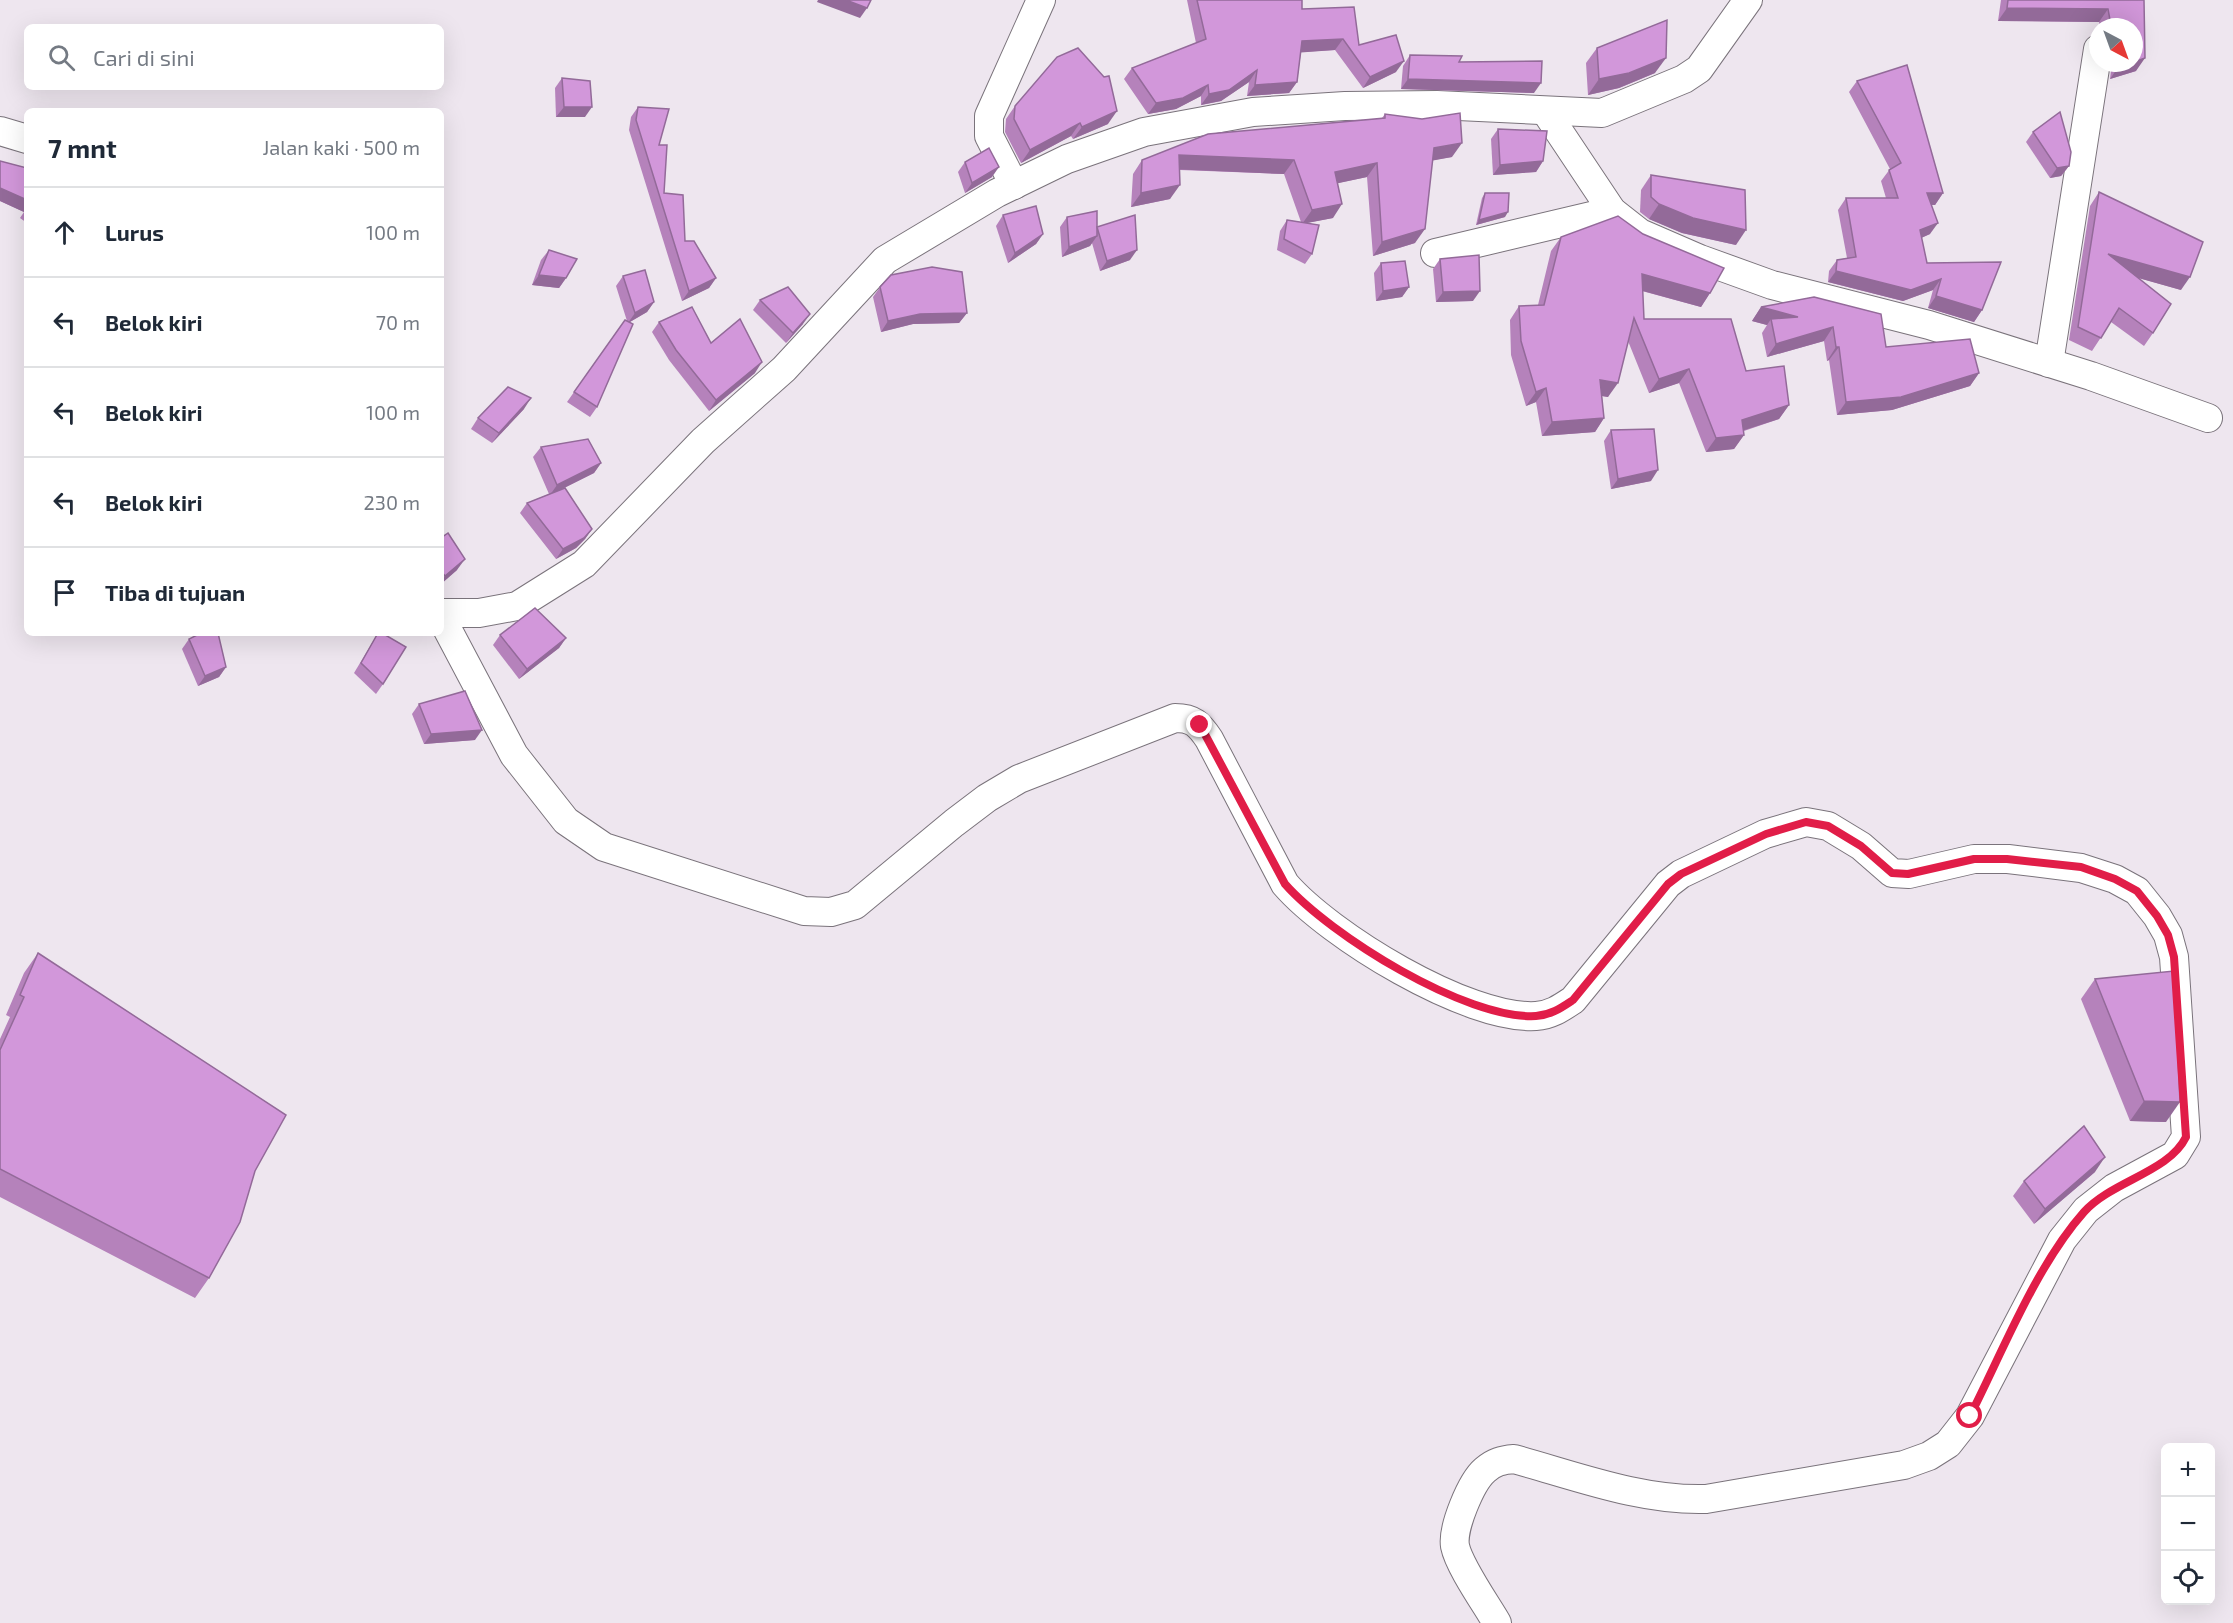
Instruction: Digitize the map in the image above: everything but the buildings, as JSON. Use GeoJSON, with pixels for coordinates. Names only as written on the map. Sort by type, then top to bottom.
{"type":"FeatureCollection","features":[{"type":"Feature","properties":{"kind":"street"},"geometry":{"type":"LineString","coordinates":[[1014,185],[989,136],[989,116],[1041,0]]}},
{"type":"Feature","properties":{"kind":"street"},"geometry":{"type":"LineString","coordinates":[[444,615],[479,614],[517,606],[584,564],[704,441],[784,369],[885,260],[1014,185],[1067,159],[1144,132],[1253,112],[1345,105],[1437,105],[1602,113],[1684,79],[1707,61],[1748,0]]}},
{"type":"Feature","properties":{"kind":"street"},"geometry":{"type":"LineString","coordinates":[[2049,363],[2094,72]]}},
{"type":"Feature","properties":{"kind":"street"},"geometry":{"type":"LineString","coordinates":[[1546,112],[1612,212],[1640,233],[1700,259],[1772,285],[1929,325],[2049,363],[2208,418]]}},
{"type":"Feature","properties":{"kind":"street"},"geometry":{"type":"LineString","coordinates":[[0,131],[24,139]]}},
{"type":"Feature","properties":{"kind":"street"},"geometry":{"type":"LineString","coordinates":[[1435,253],[1612,212]]}},
{"type":"Feature","properties":{"kind":"street"},"geometry":{"type":"LineString","coordinates":[[444,621],[514,755],[566,821],[604,848],[804,911],[831,912],[855,905],[963,817],[1018,779],[1175,718],[1190,718],[1200,725],[1285,884],[1298,899],[1362,947],[1455,999],[1515,1015],[1537,1016],[1556,1012],[1573,1000],[1668,884],[1681,874],[1766,834],[1806,822],[1828,826],[1861,846],[1892,873],[1908,874],[1974,859],[2007,859],[2081,867],[2115,879],[2137,891],[2168,935],[2174,957],[2186,1137],[2175,1155],[2114,1188],[2086,1210],[2062,1240],[1970,1416],[1948,1444],[1929,1456],[1904,1465],[1706,1499],[1678,1500],[1644,1494],[1514,1459],[1501,1460],[1482,1472],[1474,1486],[1457,1525],[1455,1545],[1497,1623]]}},
{"type":"Feature","properties":{"kind":"route"},"geometry":{"type":"LineString","coordinates":[[1200,725],[1285,884],[1298,899],[1362,947],[1455,999],[1515,1015],[1537,1016],[1556,1012],[1573,1000],[1668,884],[1681,874],[1766,834],[1806,822],[1828,826],[1861,846],[1892,873],[1908,874],[1974,859],[2007,859],[2081,867],[2115,879],[2137,891],[2157,916],[2168,935],[2174,957],[2186,1137],[2181,1149],[2175,1155],[2114,1188],[2086,1210],[2062,1240],[2037,1283],[1970,1416]]}}]}
